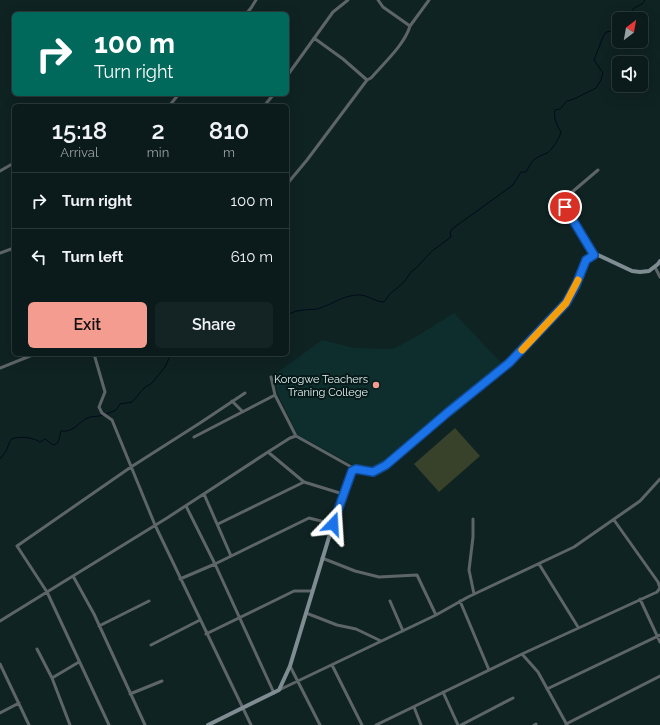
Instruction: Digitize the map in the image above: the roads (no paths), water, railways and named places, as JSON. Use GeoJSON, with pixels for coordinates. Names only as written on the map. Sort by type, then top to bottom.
{"type":"FeatureCollection","features":[{"type":"Feature","properties":{"kind":"street"},"geometry":{"type":"LineString","coordinates":[[248,12],[256,0]]}},
{"type":"Feature","properties":{"kind":"street"},"geometry":{"type":"LineString","coordinates":[[289,73],[334,12],[348,0]]}},
{"type":"Feature","properties":{"kind":"street"},"geometry":{"type":"LineString","coordinates":[[378,0],[383,7],[410,26]]}},
{"type":"Feature","properties":{"kind":"street"},"geometry":{"type":"LineString","coordinates":[[289,182],[367,80],[371,78],[401,43],[409,31],[410,26],[429,0]]}},
{"type":"Feature","properties":{"kind":"street"},"geometry":{"type":"LineString","coordinates":[[314,38],[343,59],[367,80]]}},
{"type":"Feature","properties":{"kind":"street"},"geometry":{"type":"LineString","coordinates":[[171,104],[177,96]]}},
{"type":"Feature","properties":{"kind":"street"},"geometry":{"type":"LineString","coordinates":[[266,104],[272,96]]}},
{"type":"Feature","properties":{"kind":"street"},"geometry":{"type":"LineString","coordinates":[[0,171],[12,164]]}},
{"type":"Feature","properties":{"kind":"street"},"geometry":{"type":"LineString","coordinates":[[594,255],[565,207],[565,202],[571,193],[598,170]]}},
{"type":"Feature","properties":{"kind":"street"},"geometry":{"type":"LineString","coordinates":[[0,253],[12,249]]}},
{"type":"Feature","properties":{"kind":"street"},"geometry":{"type":"LineString","coordinates":[[271,377],[276,395],[296,436],[356,469],[373,472],[386,465],[509,363],[566,303],[576,285],[586,260],[594,255],[598,255],[632,271],[640,272],[649,271],[660,261]]}},
{"type":"Feature","properties":{"kind":"street"},"geometry":{"type":"LineString","coordinates":[[655,267],[660,277]]}},
{"type":"Feature","properties":{"kind":"street"},"geometry":{"type":"LineString","coordinates":[[0,368],[30,356]]}},
{"type":"Feature","properties":{"kind":"street"},"geometry":{"type":"LineString","coordinates":[[95,356],[105,392],[100,407],[102,413],[112,420],[155,525],[250,725]]}},
{"type":"Feature","properties":{"kind":"street"},"geometry":{"type":"LineString","coordinates":[[110,725],[47,592],[17,546],[131,467],[245,393]]}},
{"type":"Feature","properties":{"kind":"street"},"geometry":{"type":"LineString","coordinates":[[194,437],[242,411],[276,395]]}},
{"type":"Feature","properties":{"kind":"street"},"geometry":{"type":"LineString","coordinates":[[232,401],[242,411]]}},
{"type":"Feature","properties":{"kind":"street"},"geometry":{"type":"LineString","coordinates":[[0,621],[186,506],[290,438],[296,436]]}},
{"type":"Feature","properties":{"kind":"street"},"geometry":{"type":"LineString","coordinates":[[268,452],[304,482],[343,494]]}},
{"type":"Feature","properties":{"kind":"street"},"geometry":{"type":"LineString","coordinates":[[279,690],[290,666],[322,558],[343,494],[350,475],[356,469]]}},
{"type":"Feature","properties":{"kind":"street"},"geometry":{"type":"LineString","coordinates":[[208,725],[436,615],[474,594],[574,547],[640,501],[660,479]]}},
{"type":"Feature","properties":{"kind":"street"},"geometry":{"type":"LineString","coordinates":[[218,524],[304,482]]}},
{"type":"Feature","properties":{"kind":"street"},"geometry":{"type":"LineString","coordinates":[[204,494],[231,556]]}},
{"type":"Feature","properties":{"kind":"street"},"geometry":{"type":"LineString","coordinates":[[186,506],[215,564],[274,692]]}},
{"type":"Feature","properties":{"kind":"street"},"geometry":{"type":"LineString","coordinates":[[180,579],[215,564],[309,518],[333,524]]}},
{"type":"Feature","properties":{"kind":"street"},"geometry":{"type":"LineString","coordinates":[[472,519],[473,537],[469,570],[474,594]]}},
{"type":"Feature","properties":{"kind":"street"},"geometry":{"type":"LineString","coordinates":[[376,725],[578,627],[657,592],[660,588],[659,582],[614,520]]}},
{"type":"Feature","properties":{"kind":"street"},"geometry":{"type":"LineString","coordinates":[[322,558],[355,571],[379,577],[418,575],[436,615]]}},
{"type":"Feature","properties":{"kind":"street"},"geometry":{"type":"LineString","coordinates":[[539,564],[578,627]]}},
{"type":"Feature","properties":{"kind":"street"},"geometry":{"type":"LineString","coordinates":[[73,576],[99,626],[145,725]]}},
{"type":"Feature","properties":{"kind":"street"},"geometry":{"type":"LineString","coordinates":[[206,634],[294,591],[312,591]]}},
{"type":"Feature","properties":{"kind":"street"},"geometry":{"type":"LineString","coordinates":[[640,599],[659,635],[660,642]]}},
{"type":"Feature","properties":{"kind":"street"},"geometry":{"type":"LineString","coordinates":[[99,626],[149,601]]}},
{"type":"Feature","properties":{"kind":"street"},"geometry":{"type":"LineString","coordinates":[[390,601],[403,631]]}},
{"type":"Feature","properties":{"kind":"street"},"geometry":{"type":"LineString","coordinates":[[460,601],[489,670]]}},
{"type":"Feature","properties":{"kind":"street"},"geometry":{"type":"LineString","coordinates":[[306,613],[337,625],[356,629],[381,641]]}},
{"type":"Feature","properties":{"kind":"street"},"geometry":{"type":"LineString","coordinates":[[151,645],[200,620]]}},
{"type":"Feature","properties":{"kind":"street"},"geometry":{"type":"LineString","coordinates":[[547,689],[659,635]]}},
{"type":"Feature","properties":{"kind":"street"},"geometry":{"type":"LineString","coordinates":[[37,649],[52,678],[70,725]]}},
{"type":"Feature","properties":{"kind":"street"},"geometry":{"type":"LineString","coordinates":[[522,654],[538,672],[566,724],[660,676]]}},
{"type":"Feature","properties":{"kind":"street"},"geometry":{"type":"LineString","coordinates":[[52,678],[79,662]]}},
{"type":"Feature","properties":{"kind":"street"},"geometry":{"type":"LineString","coordinates":[[0,664],[29,725]]}},
{"type":"Feature","properties":{"kind":"street"},"geometry":{"type":"LineString","coordinates":[[332,665],[362,725]]}},
{"type":"Feature","properties":{"kind":"street"},"geometry":{"type":"LineString","coordinates":[[290,666],[320,725]]}},
{"type":"Feature","properties":{"kind":"street"},"geometry":{"type":"LineString","coordinates":[[130,694],[162,680]]}},
{"type":"Feature","properties":{"kind":"street"},"geometry":{"type":"LineString","coordinates":[[443,692],[459,725],[513,698]]}},
{"type":"Feature","properties":{"kind":"street"},"geometry":{"type":"LineString","coordinates":[[0,713],[19,703]]}},
{"type":"Feature","properties":{"kind":"street"},"geometry":{"type":"LineString","coordinates":[[414,707],[421,725]]}},
{"type":"Feature","properties":{"kind":"waterway"},"geometry":{"type":"LineString","coordinates":[[631,12],[645,0]]}},
{"type":"Feature","properties":{"kind":"waterway"},"geometry":{"type":"LineString","coordinates":[[289,314],[298,311],[317,309],[355,295],[361,295],[384,302],[432,251],[451,237],[450,233],[452,229],[513,185],[521,172],[526,172],[534,160],[551,149],[561,132],[555,119],[555,110],[560,109],[567,101],[596,88],[603,73],[594,60],[606,32],[612,31]]}},
{"type":"Feature","properties":{"kind":"waterway"},"geometry":{"type":"LineString","coordinates":[[106,414],[116,410],[120,404],[132,402],[144,388],[152,383],[165,367],[170,356]]}},
{"type":"Feature","properties":{"kind":"waterway"},"geometry":{"type":"LineString","coordinates":[[0,458],[6,451],[11,439],[26,438],[40,442],[45,439],[53,445],[58,442],[61,431],[73,429],[90,417],[103,415]]}},
{"type":"Feature","properties":{"kind":"place","name":"Korogwe Teachers Traning College"},"geometry":{"type":"Point","coordinates":[376,385]}}]}
